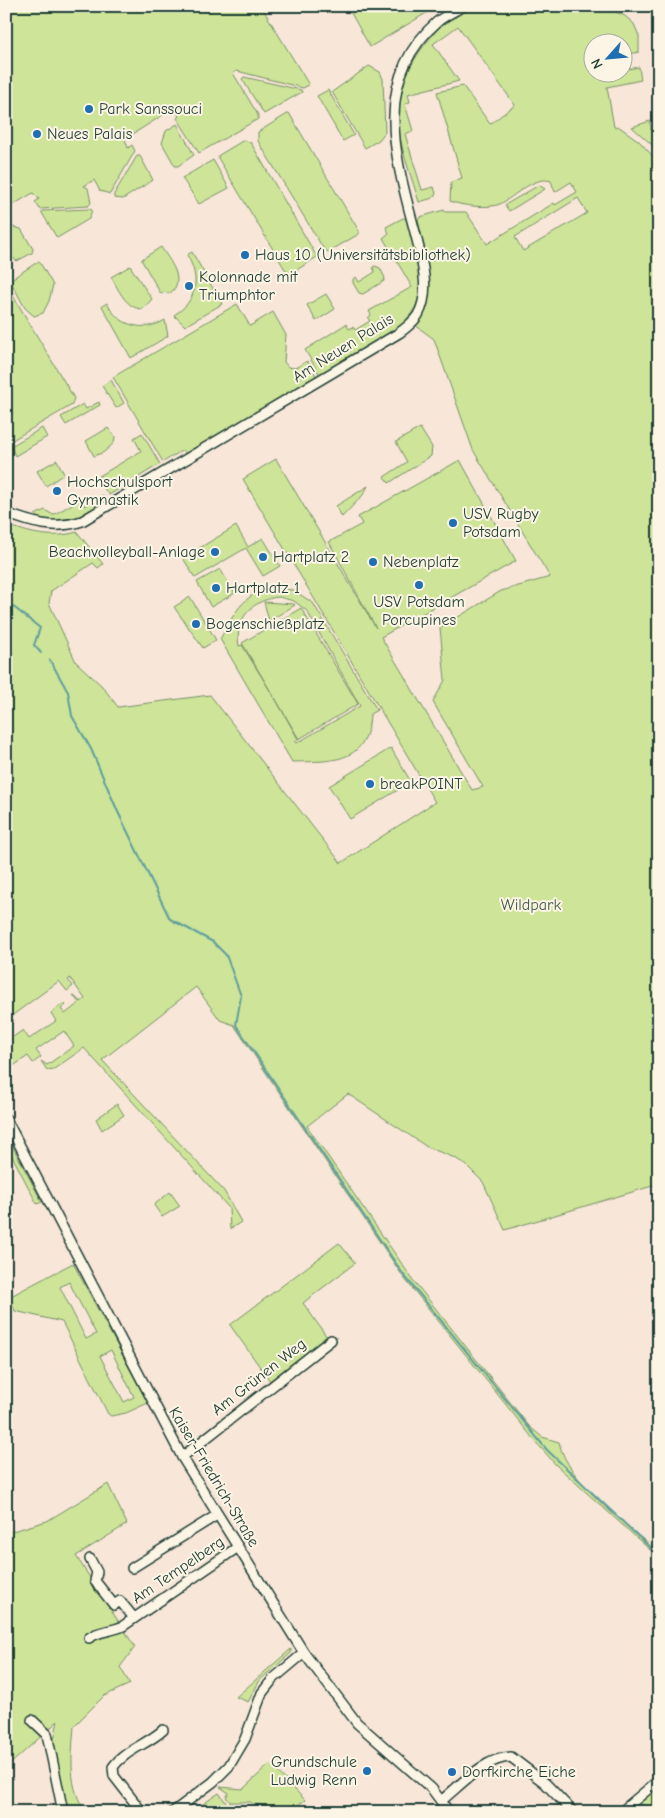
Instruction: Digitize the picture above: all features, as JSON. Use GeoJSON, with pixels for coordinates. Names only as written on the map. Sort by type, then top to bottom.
{"type":"FeatureCollection","features":[{"type":"Feature","properties":{"kind":"street","name":"Am Neuen Palais"},"geometry":{"type":"LineString","coordinates":[[6,513],[45,526],[69,525],[82,521],[399,333],[411,323],[418,314],[422,303],[424,277],[395,145],[393,116],[395,93],[400,76],[421,39],[437,21],[463,6]]}},
{"type":"Feature","properties":{"kind":"street","name":"Kaiser-Friedrich-Straße"},"geometry":{"type":"LineString","coordinates":[[6,1119],[182,1457],[304,1653],[357,1723],[432,1789],[449,1812]]}},
{"type":"Feature","properties":{"kind":"street","name":"Am Grünen Weg"},"geometry":{"type":"LineString","coordinates":[[182,1457],[331,1340]]}},
{"type":"Feature","properties":{"kind":"street","name":"Am Tempelberg"},"geometry":{"type":"LineString","coordinates":[[132,1568],[218,1515]]}},
{"type":"Feature","properties":{"kind":"street","name":"Am Tempelberg"},"geometry":{"type":"LineString","coordinates":[[89,1638],[98,1631],[111,1632],[134,1618],[238,1547]]}},
{"type":"Feature","properties":{"kind":"street","name":"Am Tempelberg"},"geometry":{"type":"LineString","coordinates":[[90,1559],[97,1572],[95,1580],[104,1593],[114,1605],[120,1601],[134,1618]]}},
{"type":"Feature","properties":{"kind":"street"},"geometry":{"type":"LineString","coordinates":[[173,1812],[213,1782],[229,1766],[245,1739],[262,1692],[273,1679],[304,1653]]}},
{"type":"Feature","properties":{"kind":"street"},"geometry":{"type":"LineString","coordinates":[[32,1720],[47,1734],[63,1812]]}},
{"type":"Feature","properties":{"kind":"street"},"geometry":{"type":"LineString","coordinates":[[142,1812],[114,1776],[113,1767],[118,1759],[152,1740],[163,1730]]}},
{"type":"Feature","properties":{"kind":"street"},"geometry":{"type":"LineString","coordinates":[[441,1801],[487,1764],[499,1757],[511,1756],[545,1783],[573,1812]]}},
{"type":"Feature","properties":{"kind":"street"},"geometry":{"type":"LineString","coordinates":[[621,1812],[659,1780]]}},
{"type":"Feature","properties":{"kind":"green space","name":"Park Sanssouci"},"geometry":{"type":"Polygon","coordinates":[[[6,6],[261,6],[309,85],[303,88],[237,71],[233,73],[258,115],[258,119],[199,153],[177,118],[179,116],[174,108],[125,139],[128,148],[132,145],[135,151],[110,194],[100,191],[94,180],[84,186],[88,188],[91,203],[88,206],[40,209],[35,202],[39,199],[33,193],[6,209],[6,6]]]}},
{"type":"Feature","properties":{"kind":"green space"},"geometry":{"type":"Polygon","coordinates":[[[347,6],[438,6],[370,47],[347,6]]]}},
{"type":"Feature","properties":{"kind":"green space","name":"Wildpark"},"geometry":{"type":"Polygon","coordinates":[[[473,6],[602,6],[625,16],[634,24],[639,36],[639,52],[632,53],[632,32],[582,32],[582,82],[631,82],[607,87],[614,127],[618,126],[639,141],[659,163],[659,1184],[505,1230],[483,1182],[466,1165],[455,1158],[427,1147],[348,1094],[307,1126],[413,1280],[529,1426],[542,1437],[559,1442],[564,1457],[586,1488],[616,1517],[659,1553],[659,1558],[556,1465],[535,1441],[404,1278],[234,1025],[220,1020],[196,987],[102,1060],[224,1191],[241,1222],[230,1229],[229,1208],[84,1048],[54,1069],[47,1070],[41,1061],[47,1065],[74,1046],[64,1031],[36,1050],[41,1057],[33,1063],[28,1056],[6,1071],[6,1042],[23,1030],[29,1039],[56,1021],[51,1013],[64,1003],[66,1005],[61,1009],[65,1014],[79,1003],[73,995],[81,1002],[85,999],[70,978],[68,980],[73,986],[67,991],[59,981],[6,1020],[6,524],[41,534],[59,535],[77,532],[103,564],[98,568],[93,563],[51,591],[49,603],[76,662],[102,686],[118,707],[210,695],[341,863],[435,802],[243,479],[276,459],[376,628],[329,542],[362,524],[358,517],[460,460],[516,561],[381,637],[472,790],[483,787],[433,702],[445,680],[440,628],[501,591],[550,577],[473,450],[434,339],[415,325],[422,310],[428,285],[427,261],[418,220],[420,217],[444,210],[445,212],[466,212],[487,244],[554,203],[555,205],[577,192],[571,182],[555,192],[551,181],[545,180],[532,184],[495,206],[475,206],[450,201],[451,182],[462,178],[437,92],[463,86],[490,124],[515,105],[458,26],[433,44],[459,81],[408,94],[410,102],[405,104],[413,131],[405,134],[422,190],[434,187],[436,194],[433,198],[419,202],[399,132],[399,98],[404,82],[419,52],[453,15],[455,17],[473,6]],[[578,198],[515,237],[523,251],[587,213],[578,198]]]}},
{"type":"Feature","properties":{"kind":"green space"},"geometry":{"type":"Polygon","coordinates":[[[369,66],[380,72],[383,79],[385,132],[379,140],[365,148],[332,92],[369,66]]]}},
{"type":"Feature","properties":{"kind":"green space","name":"Wildpark"},"geometry":{"type":"Polygon","coordinates":[[[639,67],[641,80],[632,82],[632,68],[639,67]]]}},
{"type":"Feature","properties":{"kind":"green space"},"geometry":{"type":"Polygon","coordinates":[[[244,77],[301,90],[302,92],[264,114],[242,79],[244,77]]]}},
{"type":"Feature","properties":{"kind":"green space"},"geometry":{"type":"Polygon","coordinates":[[[328,90],[354,135],[343,141],[317,96],[328,90]]]}},
{"type":"Feature","properties":{"kind":"green space"},"geometry":{"type":"Polygon","coordinates":[[[289,113],[359,231],[359,234],[328,252],[323,248],[258,141],[258,132],[289,113]]]}},
{"type":"Feature","properties":{"kind":"green space"},"geometry":{"type":"Polygon","coordinates":[[[650,121],[651,130],[659,129],[659,151],[632,127],[650,121]]]}},
{"type":"Feature","properties":{"kind":"green space"},"geometry":{"type":"Polygon","coordinates":[[[177,124],[194,155],[178,166],[175,166],[162,143],[166,131],[177,124]]]}},
{"type":"Feature","properties":{"kind":"green space"},"geometry":{"type":"Polygon","coordinates":[[[244,140],[251,143],[317,257],[292,273],[286,271],[218,158],[219,155],[244,140]]]}},
{"type":"Feature","properties":{"kind":"green space"},"geometry":{"type":"Polygon","coordinates":[[[137,156],[140,156],[153,180],[123,199],[114,198],[114,194],[137,156]]]}},
{"type":"Feature","properties":{"kind":"green space"},"geometry":{"type":"Polygon","coordinates":[[[213,160],[229,188],[199,204],[182,178],[213,160]]]}},
{"type":"Feature","properties":{"kind":"green space"},"geometry":{"type":"Polygon","coordinates":[[[539,185],[545,189],[509,211],[505,205],[539,185]]]}},
{"type":"Feature","properties":{"kind":"green space"},"geometry":{"type":"Polygon","coordinates":[[[92,210],[89,219],[57,238],[42,213],[42,211],[92,210]]]}},
{"type":"Feature","properties":{"kind":"green space"},"geometry":{"type":"Polygon","coordinates":[[[403,218],[407,219],[420,270],[421,287],[418,302],[397,329],[366,350],[320,375],[305,350],[346,324],[349,329],[353,327],[355,330],[370,321],[368,318],[371,315],[369,311],[412,287],[383,238],[389,233],[386,227],[403,218]]]}},
{"type":"Feature","properties":{"kind":"green space"},"geometry":{"type":"Polygon","coordinates":[[[6,225],[21,229],[33,249],[32,253],[17,261],[13,258],[8,250],[6,225]]]}},
{"type":"Feature","properties":{"kind":"green space"},"geometry":{"type":"Polygon","coordinates":[[[161,247],[177,277],[177,283],[169,294],[165,292],[161,294],[142,261],[142,259],[161,247]]]}},
{"type":"Feature","properties":{"kind":"green space"},"geometry":{"type":"Polygon","coordinates":[[[192,252],[222,304],[185,326],[174,315],[188,303],[194,289],[194,273],[187,255],[192,252]]]}},
{"type":"Feature","properties":{"kind":"green space"},"geometry":{"type":"Polygon","coordinates":[[[39,261],[53,285],[49,301],[43,313],[34,316],[25,308],[10,280],[39,261]]]}},
{"type":"Feature","properties":{"kind":"green space"},"geometry":{"type":"Polygon","coordinates":[[[130,266],[152,299],[143,309],[132,306],[128,302],[120,293],[111,277],[130,266]]]}},
{"type":"Feature","properties":{"kind":"green space"},"geometry":{"type":"Polygon","coordinates":[[[373,267],[380,268],[385,278],[384,281],[363,294],[359,293],[353,283],[353,279],[356,277],[359,282],[375,272],[373,267]]]}},
{"type":"Feature","properties":{"kind":"green space"},"geometry":{"type":"Polygon","coordinates":[[[6,284],[74,398],[72,405],[9,442],[6,441],[6,284]]]}},
{"type":"Feature","properties":{"kind":"green space"},"geometry":{"type":"Polygon","coordinates":[[[326,294],[335,309],[316,321],[307,305],[326,294]]]}},
{"type":"Feature","properties":{"kind":"green space"},"geometry":{"type":"Polygon","coordinates":[[[107,303],[118,317],[132,325],[149,326],[165,320],[168,336],[131,358],[102,306],[107,303]]]}},
{"type":"Feature","properties":{"kind":"green space"},"geometry":{"type":"Polygon","coordinates":[[[237,304],[250,326],[273,312],[286,335],[284,362],[288,367],[295,368],[307,361],[317,377],[186,455],[183,450],[163,462],[113,377],[237,304]]]}},
{"type":"Feature","properties":{"kind":"green space"},"geometry":{"type":"Polygon","coordinates":[[[111,380],[124,403],[116,408],[102,386],[111,380]]]}},
{"type":"Feature","properties":{"kind":"green space"},"geometry":{"type":"Polygon","coordinates":[[[99,402],[100,405],[66,425],[61,417],[83,404],[86,409],[99,402]]]}},
{"type":"Feature","properties":{"kind":"green space"},"geometry":{"type":"Polygon","coordinates":[[[42,428],[47,437],[15,456],[11,446],[42,428]]]}},
{"type":"Feature","properties":{"kind":"green space"},"geometry":{"type":"Polygon","coordinates":[[[108,428],[115,437],[114,443],[104,452],[94,456],[86,441],[108,428]]]}},
{"type":"Feature","properties":{"kind":"green space"},"geometry":{"type":"Polygon","coordinates":[[[420,428],[432,447],[431,456],[389,483],[384,477],[407,462],[396,442],[420,428]]]}},
{"type":"Feature","properties":{"kind":"green space"},"geometry":{"type":"Polygon","coordinates":[[[142,433],[160,464],[109,495],[96,478],[141,451],[134,438],[142,433]]]}},
{"type":"Feature","properties":{"kind":"green space"},"geometry":{"type":"Polygon","coordinates":[[[57,460],[64,474],[46,486],[37,471],[57,460]]]}},
{"type":"Feature","properties":{"kind":"green space"},"geometry":{"type":"Polygon","coordinates":[[[368,486],[363,495],[342,517],[336,506],[368,486]]]}},
{"type":"Feature","properties":{"kind":"green space"},"geometry":{"type":"Polygon","coordinates":[[[103,495],[105,498],[94,504],[97,509],[74,518],[49,521],[35,515],[45,510],[53,515],[81,499],[85,506],[103,495]]]}},
{"type":"Feature","properties":{"kind":"green space","name":"Beachvolleyball-Anlage"},"geometry":{"type":"Polygon","coordinates":[[[236,526],[248,547],[263,538],[280,566],[263,576],[246,548],[195,578],[183,558],[236,526]]]}},
{"type":"Feature","properties":{"kind":"green space","name":"Hartplatz 1"},"geometry":{"type":"Polygon","coordinates":[[[220,569],[235,593],[211,607],[197,582],[220,569]]]}},
{"type":"Feature","properties":{"kind":"green space"},"geometry":{"type":"Polygon","coordinates":[[[271,588],[293,590],[313,603],[377,710],[370,714],[368,731],[362,743],[344,757],[333,760],[292,762],[220,639],[240,607],[253,595],[271,588]],[[279,597],[254,606],[247,612],[239,627],[239,646],[242,645],[274,697],[242,643],[301,608],[358,704],[299,739],[275,698],[298,739],[295,741],[297,743],[360,706],[307,611],[294,601],[279,597]]]}},
{"type":"Feature","properties":{"kind":"green space","name":"Bogenschießplatz"},"geometry":{"type":"Polygon","coordinates":[[[190,597],[216,640],[203,648],[174,607],[190,597]]]}},
{"type":"Feature","properties":{"kind":"green space"},"geometry":{"type":"Polygon","coordinates":[[[264,602],[294,604],[295,605],[269,621],[264,602]]]}},
{"type":"Feature","properties":{"kind":"green space","name":"breakPOINT"},"geometry":{"type":"Polygon","coordinates":[[[391,748],[411,782],[350,819],[329,786],[391,748]]]}},
{"type":"Feature","properties":{"kind":"green space"},"geometry":{"type":"Polygon","coordinates":[[[117,1104],[124,1115],[102,1130],[96,1119],[117,1104]]]}},
{"type":"Feature","properties":{"kind":"green space"},"geometry":{"type":"Polygon","coordinates":[[[6,1134],[42,1202],[37,1204],[6,1144],[6,1134]]]}},
{"type":"Feature","properties":{"kind":"green space"},"geometry":{"type":"Polygon","coordinates":[[[170,1192],[180,1206],[162,1217],[154,1205],[170,1192]]]}},
{"type":"Feature","properties":{"kind":"green space"},"geometry":{"type":"Polygon","coordinates":[[[339,1243],[355,1263],[303,1303],[327,1337],[270,1381],[230,1325],[339,1243]]]}},
{"type":"Feature","properties":{"kind":"green space"},"geometry":{"type":"Polygon","coordinates":[[[73,1263],[148,1403],[126,1413],[111,1416],[108,1414],[62,1322],[15,1311],[9,1297],[73,1263]],[[69,1282],[60,1287],[86,1339],[96,1334],[69,1282]],[[111,1350],[100,1356],[124,1402],[134,1397],[111,1350]]]}},
{"type":"Feature","properties":{"kind":"green space"},"geometry":{"type":"Polygon","coordinates":[[[108,1484],[127,1524],[76,1556],[135,1647],[120,1667],[130,1684],[104,1696],[74,1726],[72,1771],[76,1793],[87,1812],[67,1812],[53,1743],[58,1721],[6,1768],[6,1533],[47,1521],[108,1484]]]}},
{"type":"Feature","properties":{"kind":"green space"},"geometry":{"type":"Polygon","coordinates":[[[291,1649],[291,1653],[260,1680],[248,1702],[236,1697],[291,1649]]]}},
{"type":"Feature","properties":{"kind":"green space"},"geometry":{"type":"Polygon","coordinates":[[[270,1764],[305,1800],[289,1810],[279,1812],[267,1810],[260,1807],[261,1805],[252,1804],[251,1802],[230,1802],[226,1797],[229,1793],[220,1787],[243,1789],[270,1764]]]}},
{"type":"Feature","properties":{"kind":"green space"},"geometry":{"type":"Polygon","coordinates":[[[659,1786],[659,1812],[649,1812],[640,1802],[659,1786]]]}},
{"type":"Feature","properties":{"kind":"green space"},"geometry":{"type":"Polygon","coordinates":[[[219,1793],[228,1805],[227,1811],[193,1811],[219,1793]]]}},
{"type":"Feature","properties":{"kind":"waterway"},"geometry":{"type":"LineString","coordinates":[[6,601],[40,628],[34,645],[41,653]]}},
{"type":"Feature","properties":{"kind":"waterway"},"geometry":{"type":"LineString","coordinates":[[50,660],[68,692],[72,716],[91,749],[118,812],[170,919],[213,942],[226,955],[241,996],[236,1025],[403,1274],[547,1450],[659,1556]]}},
{"type":"Feature","properties":{"kind":"place","name":"Park Sanssouci"},"geometry":{"type":"Point","coordinates":[89,109]}},
{"type":"Feature","properties":{"kind":"place","name":"Neues Palais"},"geometry":{"type":"Point","coordinates":[37,134]}},
{"type":"Feature","properties":{"kind":"place","name":"Haus 10 (Universitätsbibliothek)"},"geometry":{"type":"Point","coordinates":[245,255]}},
{"type":"Feature","properties":{"kind":"place","name":"Kolonnade mit Triumphtor"},"geometry":{"type":"Point","coordinates":[189,286]}},
{"type":"Feature","properties":{"kind":"place","name":"Hochschulsport Gymnastik"},"geometry":{"type":"Point","coordinates":[57,491]}},
{"type":"Feature","properties":{"kind":"place","name":"USV Rugby Potsdam"},"geometry":{"type":"Point","coordinates":[453,523]}},
{"type":"Feature","properties":{"kind":"place","name":"Beachvolleyball-Anlage"},"geometry":{"type":"Point","coordinates":[215,552]}},
{"type":"Feature","properties":{"kind":"place","name":"Hartplatz 2"},"geometry":{"type":"Point","coordinates":[263,557]}},
{"type":"Feature","properties":{"kind":"place","name":"Nebenplatz"},"geometry":{"type":"Point","coordinates":[373,562]}},
{"type":"Feature","properties":{"kind":"place","name":"USV Potsdam Porcupines"},"geometry":{"type":"Point","coordinates":[419,585]}},
{"type":"Feature","properties":{"kind":"place","name":"Hartplatz 1"},"geometry":{"type":"Point","coordinates":[216,588]}},
{"type":"Feature","properties":{"kind":"place","name":"Bogenschießplatz"},"geometry":{"type":"Point","coordinates":[196,624]}},
{"type":"Feature","properties":{"kind":"place","name":"breakPOINT"},"geometry":{"type":"Point","coordinates":[370,784]}},
{"type":"Feature","properties":{"kind":"place","name":"Grundschule Ludwig Renn"},"geometry":{"type":"Point","coordinates":[367,1771]}},
{"type":"Feature","properties":{"kind":"place","name":"Dorfkirche Eiche"},"geometry":{"type":"Point","coordinates":[452,1772]}}]}
